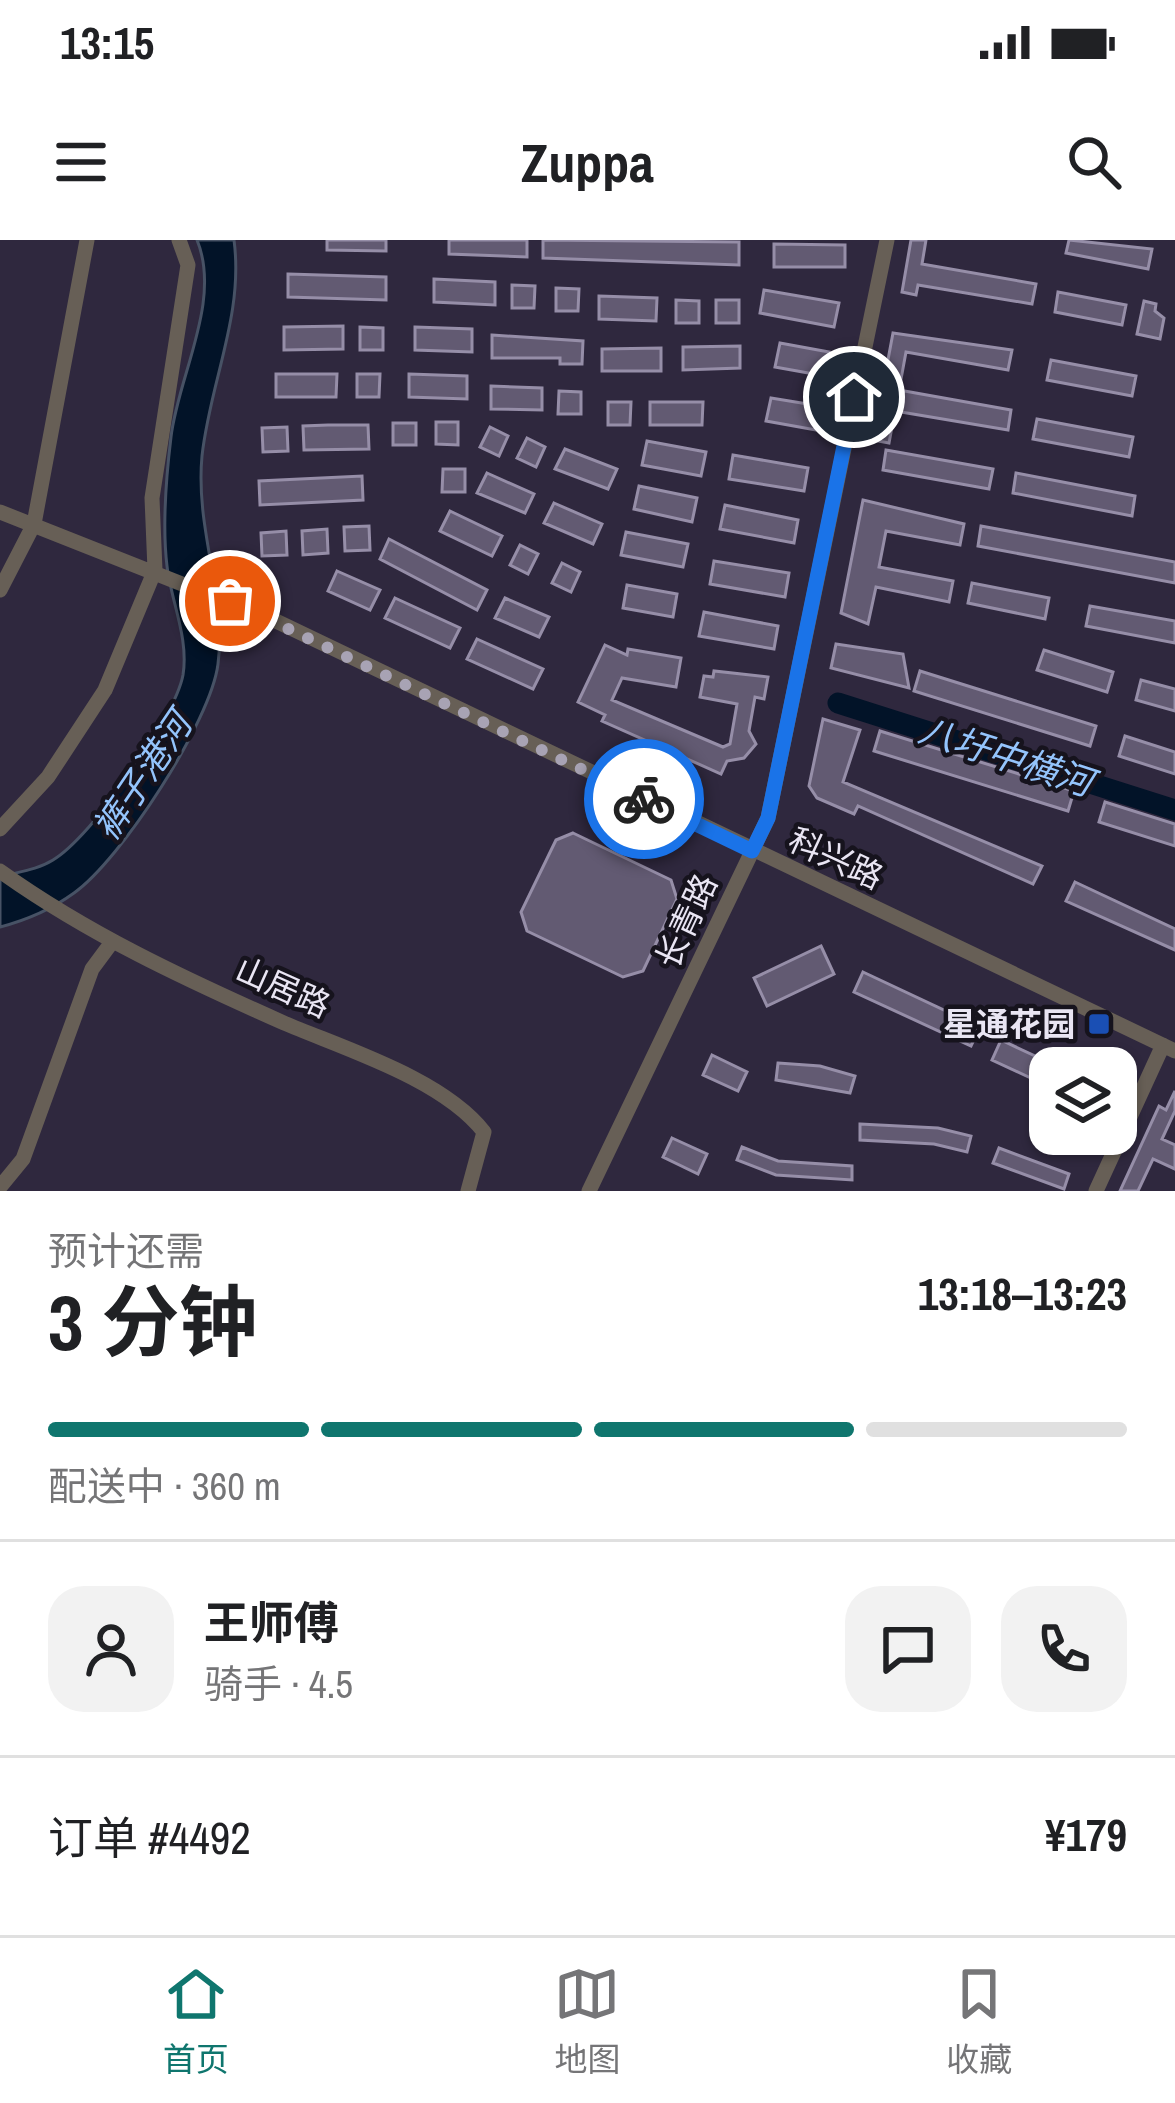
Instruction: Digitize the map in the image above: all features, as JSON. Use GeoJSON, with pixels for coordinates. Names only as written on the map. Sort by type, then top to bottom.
{"type":"FeatureCollection","features":[{"type":"Feature","properties":{"kind":"street"},"geometry":{"type":"LineString","coordinates":[[0,590],[34,524],[87,240]]}},
{"type":"Feature","properties":{"kind":"street"},"geometry":{"type":"LineString","coordinates":[[0,829],[48,777],[104,690],[160,573],[152,498],[188,265],[179,240]]}},
{"type":"Feature","properties":{"kind":"street","name":"长青路"},"geometry":{"type":"LineString","coordinates":[[589,1191],[768,818],[886,240]]}},
{"type":"Feature","properties":{"kind":"street","name":"科兴路"},"geometry":{"type":"LineString","coordinates":[[0,512],[278,622],[1169,1048]]}},
{"type":"Feature","properties":{"kind":"street","name":"山居路"},"geometry":{"type":"LineString","coordinates":[[0,871],[62,916],[112,942],[366,1056],[468,1111],[484,1132],[468,1191]]}},
{"type":"Feature","properties":{"kind":"street"},"geometry":{"type":"LineString","coordinates":[[0,1187],[23,1159],[92,969],[112,942]]}},
{"type":"Feature","properties":{"kind":"street"},"geometry":{"type":"LineString","coordinates":[[1096,1191],[1169,1048]]}},
{"type":"Feature","properties":{"kind":"water","name":"裤子港河"},"geometry":{"type":"Polygon","coordinates":[[[197,240],[234,240],[236,268],[230,322],[202,456],[203,510],[220,639],[212,689],[161,788],[93,876],[57,904],[0,927],[0,877],[53,860],[88,828],[148,747],[183,675],[182,633],[167,566],[165,502],[175,414],[202,313],[203,263],[197,240]]]}},
{"type":"Feature","properties":{"kind":"building"},"geometry":{"type":"Polygon","coordinates":[[[327,240],[386,240],[386,251],[327,250],[327,240]]]}},
{"type":"Feature","properties":{"kind":"building"},"geometry":{"type":"Polygon","coordinates":[[[449,240],[527,240],[527,257],[449,254],[449,240]]]}},
{"type":"Feature","properties":{"kind":"building"},"geometry":{"type":"Polygon","coordinates":[[[543,240],[739,242],[739,265],[543,258],[543,240]]]}},
{"type":"Feature","properties":{"kind":"building"},"geometry":{"type":"Polygon","coordinates":[[[911,240],[926,240],[922,264],[1036,284],[1032,304],[918,285],[916,295],[902,292],[911,240]]]}},
{"type":"Feature","properties":{"kind":"building"},"geometry":{"type":"Polygon","coordinates":[[[1069,240],[1152,249],[1148,269],[1066,253],[1069,240]]]}},
{"type":"Feature","properties":{"kind":"building"},"geometry":{"type":"Polygon","coordinates":[[[774,244],[845,245],[845,267],[774,267],[774,244]]]}},
{"type":"Feature","properties":{"kind":"building"},"geometry":{"type":"Polygon","coordinates":[[[288,274],[386,277],[386,300],[288,297],[288,274]]]}},
{"type":"Feature","properties":{"kind":"building"},"geometry":{"type":"Polygon","coordinates":[[[434,279],[495,282],[495,305],[434,302],[434,279]]]}},
{"type":"Feature","properties":{"kind":"building"},"geometry":{"type":"Polygon","coordinates":[[[512,285],[535,286],[534,308],[512,308],[512,285]]]}},
{"type":"Feature","properties":{"kind":"building"},"geometry":{"type":"Polygon","coordinates":[[[556,288],[579,289],[578,311],[556,311],[556,288]]]}},
{"type":"Feature","properties":{"kind":"building"},"geometry":{"type":"Polygon","coordinates":[[[764,290],[839,303],[834,327],[760,313],[764,290]]]}},
{"type":"Feature","properties":{"kind":"building"},"geometry":{"type":"Polygon","coordinates":[[[1058,292],[1126,305],[1122,325],[1055,312],[1058,292]]]}},
{"type":"Feature","properties":{"kind":"building"},"geometry":{"type":"Polygon","coordinates":[[[599,296],[657,298],[656,321],[599,319],[599,296]]]}},
{"type":"Feature","properties":{"kind":"building"},"geometry":{"type":"Polygon","coordinates":[[[676,300],[699,301],[699,323],[676,323],[676,300]]]}},
{"type":"Feature","properties":{"kind":"building"},"geometry":{"type":"Polygon","coordinates":[[[716,300],[739,300],[739,323],[716,323],[716,300]]]}},
{"type":"Feature","properties":{"kind":"building"},"geometry":{"type":"Polygon","coordinates":[[[1144,301],[1156,304],[1155,311],[1164,318],[1160,339],[1137,334],[1144,301]]]}},
{"type":"Feature","properties":{"kind":"building"},"geometry":{"type":"Polygon","coordinates":[[[343,326],[343,349],[284,350],[284,327],[343,326]]]}},
{"type":"Feature","properties":{"kind":"building"},"geometry":{"type":"Polygon","coordinates":[[[360,327],[383,328],[383,350],[360,350],[360,327]]]}},
{"type":"Feature","properties":{"kind":"building"},"geometry":{"type":"Polygon","coordinates":[[[415,327],[472,329],[472,352],[415,350],[415,327]]]}},
{"type":"Feature","properties":{"kind":"building"},"geometry":{"type":"Polygon","coordinates":[[[893,333],[1012,350],[1008,370],[906,352],[899,390],[1011,410],[1008,430],[895,411],[889,443],[873,440],[893,333]]]}},
{"type":"Feature","properties":{"kind":"building"},"geometry":{"type":"Polygon","coordinates":[[[492,335],[583,341],[582,364],[560,364],[560,358],[492,358],[492,335]]]}},
{"type":"Feature","properties":{"kind":"building"},"geometry":{"type":"Polygon","coordinates":[[[780,343],[829,352],[825,376],[775,367],[780,343]]]}},
{"type":"Feature","properties":{"kind":"building"},"geometry":{"type":"Polygon","coordinates":[[[740,346],[740,368],[683,370],[683,347],[740,346]]]}},
{"type":"Feature","properties":{"kind":"building"},"geometry":{"type":"Polygon","coordinates":[[[661,348],[661,371],[602,371],[602,349],[661,348]]]}},
{"type":"Feature","properties":{"kind":"building"},"geometry":{"type":"Polygon","coordinates":[[[1051,360],[1136,376],[1132,396],[1047,380],[1051,360]]]}},
{"type":"Feature","properties":{"kind":"building"},"geometry":{"type":"Polygon","coordinates":[[[276,374],[337,374],[336,397],[276,397],[276,374]]]}},
{"type":"Feature","properties":{"kind":"building"},"geometry":{"type":"Polygon","coordinates":[[[357,374],[380,374],[379,397],[357,397],[357,374]]]}},
{"type":"Feature","properties":{"kind":"building"},"geometry":{"type":"Polygon","coordinates":[[[409,374],[467,376],[467,399],[409,397],[409,374]]]}},
{"type":"Feature","properties":{"kind":"building"},"geometry":{"type":"Polygon","coordinates":[[[491,386],[542,388],[542,410],[491,409],[491,386]]]}},
{"type":"Feature","properties":{"kind":"building"},"geometry":{"type":"Polygon","coordinates":[[[559,391],[581,392],[581,414],[558,414],[559,391]]]}},
{"type":"Feature","properties":{"kind":"building"},"geometry":{"type":"Polygon","coordinates":[[[771,398],[820,406],[816,430],[766,421],[771,398]]]}},
{"type":"Feature","properties":{"kind":"building"},"geometry":{"type":"Polygon","coordinates":[[[608,402],[631,402],[630,425],[608,425],[608,402]]]}},
{"type":"Feature","properties":{"kind":"building"},"geometry":{"type":"Polygon","coordinates":[[[650,402],[703,402],[702,425],[650,425],[650,402]]]}},
{"type":"Feature","properties":{"kind":"building"},"geometry":{"type":"Polygon","coordinates":[[[1037,419],[1133,437],[1129,457],[1033,439],[1037,419]]]}},
{"type":"Feature","properties":{"kind":"building"},"geometry":{"type":"Polygon","coordinates":[[[436,422],[458,422],[458,445],[436,444],[436,422]]]}},
{"type":"Feature","properties":{"kind":"building"},"geometry":{"type":"Polygon","coordinates":[[[393,423],[416,423],[416,445],[393,445],[393,423]]]}},
{"type":"Feature","properties":{"kind":"building"},"geometry":{"type":"Polygon","coordinates":[[[368,425],[369,449],[304,450],[303,426],[368,425]]]}},
{"type":"Feature","properties":{"kind":"building"},"geometry":{"type":"Polygon","coordinates":[[[287,427],[288,451],[263,452],[262,428],[287,427]]]}},
{"type":"Feature","properties":{"kind":"building"},"geometry":{"type":"Polygon","coordinates":[[[490,427],[508,436],[499,456],[480,447],[490,427]]]}},
{"type":"Feature","properties":{"kind":"building"},"geometry":{"type":"Polygon","coordinates":[[[527,438],[545,447],[536,467],[517,458],[527,438]]]}},
{"type":"Feature","properties":{"kind":"building"},"geometry":{"type":"Polygon","coordinates":[[[647,441],[706,452],[701,476],[642,465],[647,441]]]}},
{"type":"Feature","properties":{"kind":"building"},"geometry":{"type":"Polygon","coordinates":[[[565,449],[617,469],[608,489],[555,469],[565,449]]]}},
{"type":"Feature","properties":{"kind":"building"},"geometry":{"type":"Polygon","coordinates":[[[886,450],[993,469],[989,489],[883,470],[886,450]]]}},
{"type":"Feature","properties":{"kind":"building"},"geometry":{"type":"Polygon","coordinates":[[[733,455],[808,468],[804,491],[729,479],[733,455]]]}},
{"type":"Feature","properties":{"kind":"building"},"geometry":{"type":"Polygon","coordinates":[[[443,469],[465,469],[465,492],[442,492],[443,469]]]}},
{"type":"Feature","properties":{"kind":"building"},"geometry":{"type":"Polygon","coordinates":[[[487,473],[534,494],[525,513],[477,493],[487,473]]]}},
{"type":"Feature","properties":{"kind":"building"},"geometry":{"type":"Polygon","coordinates":[[[1016,473],[1135,496],[1132,516],[1013,493],[1016,473]]]}},
{"type":"Feature","properties":{"kind":"building"},"geometry":{"type":"Polygon","coordinates":[[[362,476],[363,500],[260,505],[259,481],[362,476]]]}},
{"type":"Feature","properties":{"kind":"building"},"geometry":{"type":"Polygon","coordinates":[[[639,486],[697,498],[692,522],[634,509],[639,486]]]}},
{"type":"Feature","properties":{"kind":"building"},"geometry":{"type":"Polygon","coordinates":[[[863,500],[964,524],[960,545],[886,531],[879,567],[953,581],[949,602],[876,587],[868,624],[841,613],[863,500]]]}},
{"type":"Feature","properties":{"kind":"building"},"geometry":{"type":"Polygon","coordinates":[[[554,503],[602,524],[593,544],[544,523],[554,503]]]}},
{"type":"Feature","properties":{"kind":"building"},"geometry":{"type":"Polygon","coordinates":[[[725,505],[798,520],[794,543],[720,529],[725,505]]]}},
{"type":"Feature","properties":{"kind":"building"},"geometry":{"type":"Polygon","coordinates":[[[450,511],[502,536],[492,556],[440,531],[450,511]]]}},
{"type":"Feature","properties":{"kind":"building"},"geometry":{"type":"Polygon","coordinates":[[[369,526],[370,550],[345,551],[344,527],[369,526]]]}},
{"type":"Feature","properties":{"kind":"building"},"geometry":{"type":"Polygon","coordinates":[[[981,526],[1175,562],[1175,583],[978,546],[981,526]]]}},
{"type":"Feature","properties":{"kind":"building"},"geometry":{"type":"Polygon","coordinates":[[[327,529],[328,553],[303,555],[302,531],[327,529]]]}},
{"type":"Feature","properties":{"kind":"building"},"geometry":{"type":"Polygon","coordinates":[[[286,531],[287,555],[262,556],[261,533],[286,531]]]}},
{"type":"Feature","properties":{"kind":"building"},"geometry":{"type":"Polygon","coordinates":[[[626,532],[688,544],[683,567],[621,555],[626,532]]]}},
{"type":"Feature","properties":{"kind":"building"},"geometry":{"type":"Polygon","coordinates":[[[389,539],[487,590],[477,610],[380,559],[389,539]]]}},
{"type":"Feature","properties":{"kind":"building"},"geometry":{"type":"Polygon","coordinates":[[[520,545],[538,554],[528,574],[510,565],[520,545]]]}},
{"type":"Feature","properties":{"kind":"building"},"geometry":{"type":"Polygon","coordinates":[[[714,561],[789,573],[785,597],[710,584],[714,561]]]}},
{"type":"Feature","properties":{"kind":"building"},"geometry":{"type":"Polygon","coordinates":[[[562,563],[580,572],[571,592],[552,583],[562,563]]]}},
{"type":"Feature","properties":{"kind":"building"},"geometry":{"type":"Polygon","coordinates":[[[337,571],[380,590],[370,610],[328,591],[337,571]]]}},
{"type":"Feature","properties":{"kind":"building"},"geometry":{"type":"Polygon","coordinates":[[[972,583],[1049,598],[1045,619],[968,603],[972,583]]]}},
{"type":"Feature","properties":{"kind":"building"},"geometry":{"type":"Polygon","coordinates":[[[627,585],[677,594],[673,617],[623,608],[627,585]]]}},
{"type":"Feature","properties":{"kind":"building"},"geometry":{"type":"Polygon","coordinates":[[[395,598],[460,628],[450,648],[385,618],[395,598]]]}},
{"type":"Feature","properties":{"kind":"building"},"geometry":{"type":"Polygon","coordinates":[[[505,598],[549,617],[539,637],[495,618],[505,598]]]}},
{"type":"Feature","properties":{"kind":"building"},"geometry":{"type":"Polygon","coordinates":[[[1090,606],[1175,621],[1175,643],[1086,626],[1090,606]]]}},
{"type":"Feature","properties":{"kind":"building"},"geometry":{"type":"Polygon","coordinates":[[[704,612],[778,626],[774,649],[699,636],[704,612]]]}},
{"type":"Feature","properties":{"kind":"building"},"geometry":{"type":"Polygon","coordinates":[[[477,639],[543,669],[533,689],[467,659],[477,639]]]}},
{"type":"Feature","properties":{"kind":"building"},"geometry":{"type":"Polygon","coordinates":[[[836,644],[903,654],[909,688],[831,668],[836,644]]]}},
{"type":"Feature","properties":{"kind":"building"},"geometry":{"type":"Polygon","coordinates":[[[605,645],[627,655],[628,649],[681,658],[676,687],[622,678],[612,700],[723,747],[730,744],[737,704],[700,697],[704,676],[713,677],[714,671],[768,677],[764,699],[755,697],[749,731],[756,744],[744,758],[727,761],[721,774],[602,721],[605,715],[578,702],[605,645]]]}},
{"type":"Feature","properties":{"kind":"building"},"geometry":{"type":"Polygon","coordinates":[[[1044,650],[1113,672],[1107,692],[1037,670],[1044,650]]]}},
{"type":"Feature","properties":{"kind":"building"},"geometry":{"type":"Polygon","coordinates":[[[920,671],[1096,726],[1090,746],[914,691],[920,671]]]}},
{"type":"Feature","properties":{"kind":"building"},"geometry":{"type":"Polygon","coordinates":[[[1141,680],[1175,689],[1175,711],[1136,700],[1141,680]]]}},
{"type":"Feature","properties":{"kind":"building"},"geometry":{"type":"Polygon","coordinates":[[[823,719],[860,730],[843,782],[1042,866],[1033,884],[858,806],[854,814],[817,798],[809,786],[823,719]]]}},
{"type":"Feature","properties":{"kind":"building"},"geometry":{"type":"Polygon","coordinates":[[[880,731],[1074,791],[1068,811],[874,751],[880,731]]]}},
{"type":"Feature","properties":{"kind":"building"},"geometry":{"type":"Polygon","coordinates":[[[1125,736],[1175,752],[1175,774],[1119,756],[1125,736]]]}},
{"type":"Feature","properties":{"kind":"building"},"geometry":{"type":"Polygon","coordinates":[[[1105,802],[1175,824],[1175,846],[1099,822],[1105,802]]]}},
{"type":"Feature","properties":{"kind":"building"},"geometry":{"type":"Polygon","coordinates":[[[573,833],[671,880],[677,899],[643,971],[623,977],[527,931],[521,912],[556,840],[573,833]]]}},
{"type":"Feature","properties":{"kind":"building"},"geometry":{"type":"Polygon","coordinates":[[[1075,882],[1175,929],[1175,950],[1066,901],[1075,882]]]}},
{"type":"Feature","properties":{"kind":"building"},"geometry":{"type":"Polygon","coordinates":[[[821,946],[834,974],[767,1006],[754,978],[821,946]]]}},
{"type":"Feature","properties":{"kind":"building"},"geometry":{"type":"Polygon","coordinates":[[[863,972],[980,1027],[971,1046],[854,992],[863,972]]]}},
{"type":"Feature","properties":{"kind":"building"},"geometry":{"type":"Polygon","coordinates":[[[1001,1040],[1029,1053],[1029,1077],[992,1060],[1001,1040]]]}},
{"type":"Feature","properties":{"kind":"building"},"geometry":{"type":"Polygon","coordinates":[[[712,1055],[747,1072],[738,1091],[703,1075],[712,1055]]]}},
{"type":"Feature","properties":{"kind":"building"},"geometry":{"type":"Polygon","coordinates":[[[778,1063],[820,1066],[855,1076],[850,1093],[776,1080],[778,1063]]]}},
{"type":"Feature","properties":{"kind":"building"},"geometry":{"type":"Polygon","coordinates":[[[1175,1091],[1175,1111],[1162,1139],[1175,1145],[1175,1169],[1153,1159],[1138,1191],[1120,1191],[1159,1106],[1166,1110],[1175,1091]]]}},
{"type":"Feature","properties":{"kind":"building"},"geometry":{"type":"Polygon","coordinates":[[[860,1124],[938,1128],[971,1136],[967,1152],[934,1144],[860,1140],[860,1124]]]}},
{"type":"Feature","properties":{"kind":"building"},"geometry":{"type":"Polygon","coordinates":[[[672,1138],[707,1154],[698,1174],[663,1157],[672,1138]]]}},
{"type":"Feature","properties":{"kind":"building"},"geometry":{"type":"Polygon","coordinates":[[[742,1147],[778,1161],[852,1166],[852,1180],[776,1175],[737,1160],[742,1147]]]}},
{"type":"Feature","properties":{"kind":"building"},"geometry":{"type":"Polygon","coordinates":[[[999,1148],[1069,1174],[1064,1189],[993,1163],[999,1148]]]}},
{"type":"Feature","properties":{"kind":"waterway","name":"八圩中横河"},"geometry":{"type":"LineString","coordinates":[[838,703],[1175,810]]}},
{"type":"Feature","properties":{"kind":"way so far"},"geometry":{"type":"LineString","coordinates":[[230,601],[644,799]]}},
{"type":"Feature","properties":{"kind":"place","name":"星通花园"},"geometry":{"type":"Point","coordinates":[1099,1024]}},
{"type":"Feature","properties":{"kind":"route"},"geometry":{"type":"LineString","coordinates":[[644,799],[752,851],[768,818],[854,397]]}}]}
